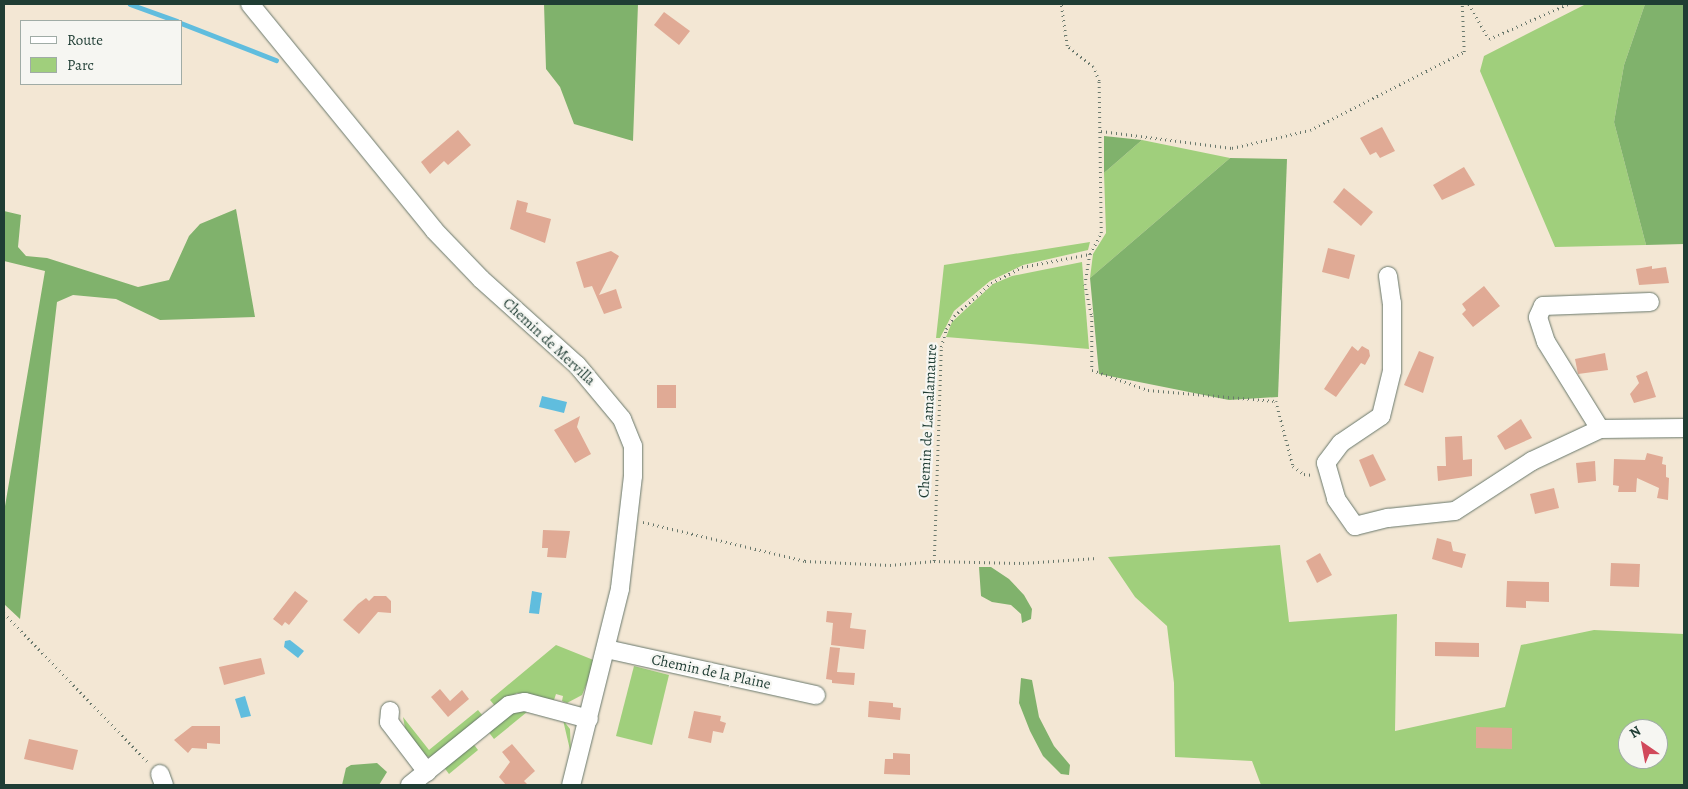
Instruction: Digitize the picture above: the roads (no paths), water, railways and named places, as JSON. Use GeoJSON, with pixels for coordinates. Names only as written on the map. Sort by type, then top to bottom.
{"type":"FeatureCollection","features":[{"type":"Feature","properties":{"kind":"street","name":"Chemin de Mervilla"},"geometry":{"type":"LineString","coordinates":[[250,4],[434,230],[481,279],[602,392],[622,419],[633,446],[630,519],[620,589],[572,785]]}},
{"type":"Feature","properties":{"kind":"street"},"geometry":{"type":"LineString","coordinates":[[1388,276],[1392,303],[1392,371],[1381,416],[1341,443],[1326,463],[1336,499],[1355,526],[1388,518],[1455,511],[1532,461],[1600,429],[1684,428]]}},
{"type":"Feature","properties":{"kind":"street"},"geometry":{"type":"LineString","coordinates":[[1600,429],[1546,342],[1538,317],[1543,306],[1650,302]]}},
{"type":"Feature","properties":{"kind":"street","name":"Chemin de la Plaine"},"geometry":{"type":"LineString","coordinates":[[606,649],[816,695]]}},
{"type":"Feature","properties":{"kind":"street"},"geometry":{"type":"LineString","coordinates":[[410,785],[509,705],[525,702],[589,719]]}},
{"type":"Feature","properties":{"kind":"street"},"geometry":{"type":"LineString","coordinates":[[390,711],[389,722],[427,772]]}},
{"type":"Feature","properties":{"kind":"water"},"geometry":{"type":"Polygon","coordinates":[[[542,396],[567,402],[564,413],[539,407],[542,396]]]}},
{"type":"Feature","properties":{"kind":"water"},"geometry":{"type":"Polygon","coordinates":[[[532,591],[542,593],[539,614],[529,613],[532,591]]]}},
{"type":"Feature","properties":{"kind":"water"},"geometry":{"type":"Polygon","coordinates":[[[290,640],[304,651],[298,658],[284,647],[285,641],[290,640]]]}},
{"type":"Feature","properties":{"kind":"water"},"geometry":{"type":"Polygon","coordinates":[[[245,696],[251,716],[241,718],[235,699],[245,696]]]}},
{"type":"Feature","properties":{"kind":"waterway"},"geometry":{"type":"LineString","coordinates":[[130,4],[174,20]]}},
{"type":"Feature","properties":{"kind":"waterway"},"geometry":{"type":"LineString","coordinates":[[182,23],[276,60]]}}]}
